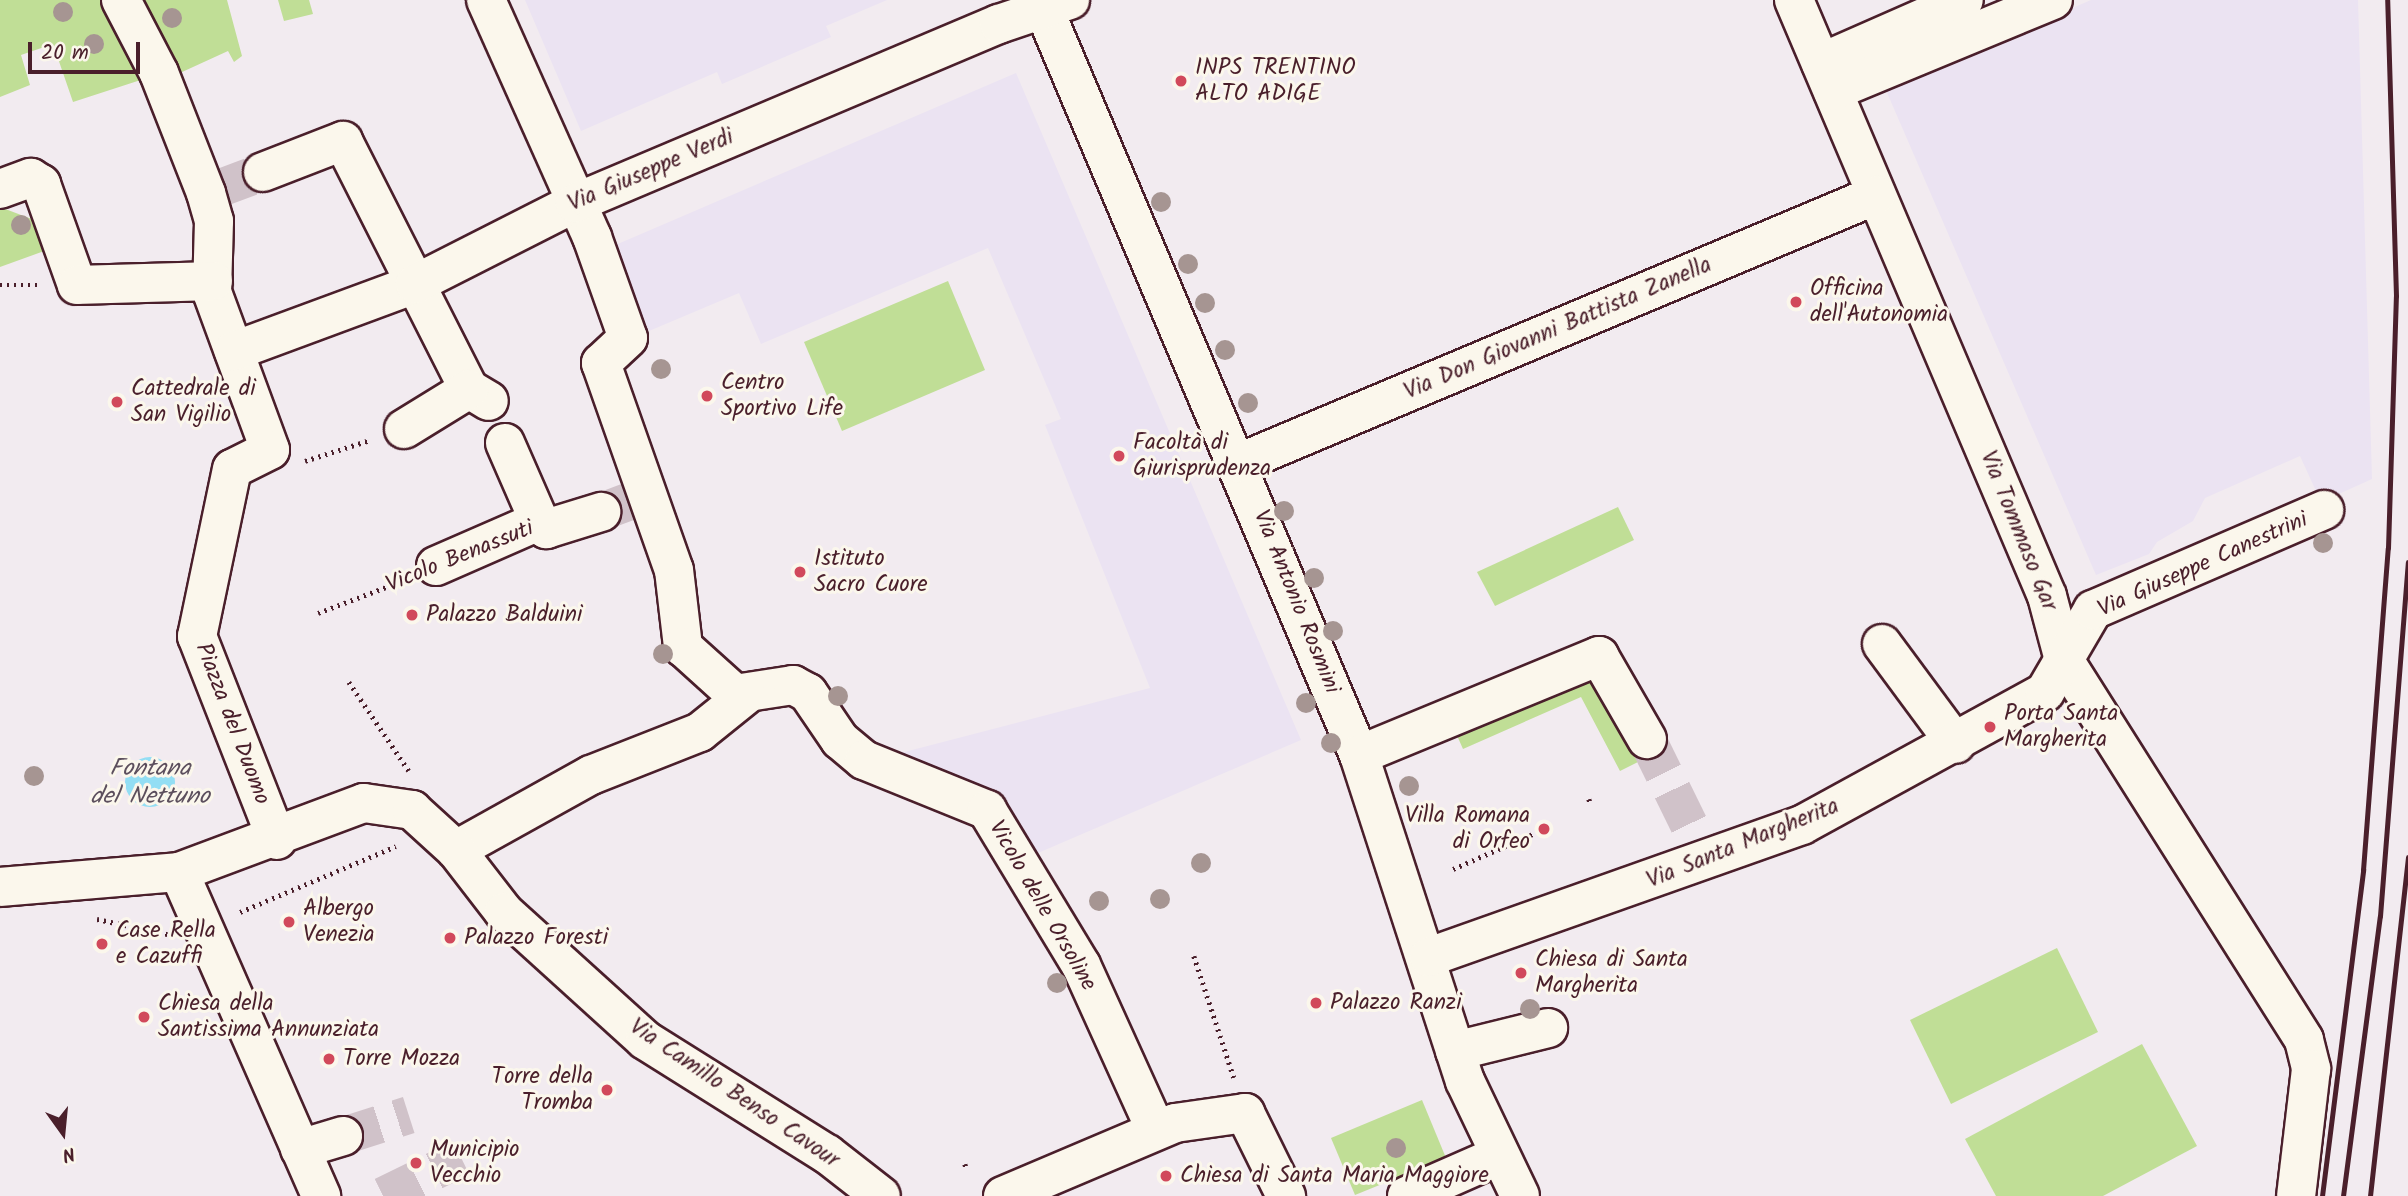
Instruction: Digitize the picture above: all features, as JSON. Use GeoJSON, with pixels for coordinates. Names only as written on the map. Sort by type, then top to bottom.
{"type":"FeatureCollection","features":[{"type":"Feature","properties":{"kind":"street"},"geometry":{"type":"LineString","coordinates":[[121,0],[208,192],[213,281],[234,351]]}},
{"type":"Feature","properties":{"kind":"street"},"geometry":{"type":"LineString","coordinates":[[486,0],[575,203],[628,338],[601,363],[644,496],[674,570],[683,647],[735,694],[746,695]]}},
{"type":"Feature","properties":{"kind":"street","name":"Via Tommaso Gar"},"geometry":{"type":"LineString","coordinates":[[1794,0],[2047,596],[2064,660],[2304,1040],[2311,1069],[2296,1196]]}},
{"type":"Feature","properties":{"kind":"street"},"geometry":{"type":"LineString","coordinates":[[1827,77],[1965,0]]}},
{"type":"Feature","properties":{"kind":"street"},"geometry":{"type":"LineString","coordinates":[[1827,77],[2053,0]]}},
{"type":"Feature","properties":{"kind":"street","name":"Via Giuseppe Verdi"},"geometry":{"type":"LineString","coordinates":[[234,351],[415,284],[575,203],[1052,4]]}},
{"type":"Feature","properties":{"kind":"street","name":"Via Antonio Rosmini"},"geometry":{"type":"LineString","coordinates":[[1052,4],[1359,755],[1429,957],[1450,1036],[1510,1177]]}},
{"type":"Feature","properties":{"kind":"street"},"geometry":{"type":"LineString","coordinates":[[262,172],[343,141],[415,284],[479,395],[404,429]]}},
{"type":"Feature","properties":{"kind":"street"},"geometry":{"type":"LineString","coordinates":[[0,188],[31,178],[41,184],[77,285],[213,281]]}},
{"type":"Feature","properties":{"kind":"street","name":"Via Don Giovanni Battista Zanella"},"geometry":{"type":"LineString","coordinates":[[1239,463],[1876,194]]}},
{"type":"Feature","properties":{"kind":"street","name":"Piazza del Duomo"},"geometry":{"type":"LineString","coordinates":[[234,351],[270,450],[232,468],[197,636],[277,840]]}},
{"type":"Feature","properties":{"kind":"street"},"geometry":{"type":"LineString","coordinates":[[505,443],[539,521]]}},
{"type":"Feature","properties":{"kind":"street","name":"Via Giuseppe Canestrini"},"geometry":{"type":"LineString","coordinates":[[2064,660],[2093,610],[2324,510]]}},
{"type":"Feature","properties":{"kind":"street","name":"Vicolo Benassuti"},"geometry":{"type":"LineString","coordinates":[[436,566],[539,521],[546,529],[601,512]]}},
{"type":"Feature","properties":{"kind":"street"},"geometry":{"type":"LineString","coordinates":[[1882,644],[1956,744]]}},
{"type":"Feature","properties":{"kind":"street"},"geometry":{"type":"LineString","coordinates":[[1359,755],[1599,656],[1647,739]]}},
{"type":"Feature","properties":{"kind":"street","name":"Via Santa Margherita"},"geometry":{"type":"LineString","coordinates":[[1429,957],[1703,854],[1802,825],[1956,744],[2045,692],[2064,660]]}},
{"type":"Feature","properties":{"kind":"street","name":"Vicolo delle Orsoline"},"geometry":{"type":"LineString","coordinates":[[746,695],[793,685],[808,693],[840,740],[894,777],[987,810],[1058,927],[1165,1126]]}},
{"type":"Feature","properties":{"kind":"street"},"geometry":{"type":"LineString","coordinates":[[456,850],[591,775],[700,732],[746,695]]}},
{"type":"Feature","properties":{"kind":"street"},"geometry":{"type":"LineString","coordinates":[[0,887],[179,872],[277,840],[364,803],[410,811]]}},
{"type":"Feature","properties":{"kind":"street","name":"Via Camillo Benso Cavour"},"geometry":{"type":"LineString","coordinates":[[410,811],[456,850],[505,912],[645,1040],[827,1154],[881,1196]]}},
{"type":"Feature","properties":{"kind":"street"},"geometry":{"type":"LineString","coordinates":[[179,872],[321,1196]]}},
{"type":"Feature","properties":{"kind":"street"},"geometry":{"type":"LineString","coordinates":[[1450,1036],[1548,1028]]}},
{"type":"Feature","properties":{"kind":"street"},"geometry":{"type":"LineString","coordinates":[[1003,1196],[1165,1126],[1245,1113],[1286,1196]]}},
{"type":"Feature","properties":{"kind":"street"},"geometry":{"type":"LineString","coordinates":[[300,1149],[343,1136]]}},
{"type":"Feature","properties":{"kind":"street"},"geometry":{"type":"LineString","coordinates":[[1407,1196],[1510,1177]]}},
{"type":"Feature","properties":{"kind":"path"},"geometry":{"type":"LineString","coordinates":[[294,464],[404,429]]}},
{"type":"Feature","properties":{"kind":"path","name":"Vicolo Benassuti"},"geometry":{"type":"LineString","coordinates":[[318,613],[436,566]]}},
{"type":"Feature","properties":{"kind":"path"},"geometry":{"type":"LineString","coordinates":[[240,912],[410,811],[349,682]]}},
{"type":"Feature","properties":{"kind":"path"},"geometry":{"type":"LineString","coordinates":[[1453,869],[1544,829]]}},
{"type":"Feature","properties":{"kind":"path"},"geometry":{"type":"LineString","coordinates":[[1194,956],[1232,1073]]}},
{"type":"Feature","properties":{"kind":"path"},"geometry":{"type":"LineString","coordinates":[[965,1164],[967,1170]]}},
{"type":"Feature","properties":{"kind":"shaded area"},"geometry":{"type":"Polygon","coordinates":[[[525,0],[887,0],[826,26],[831,37],[722,84],[717,72],[581,131],[525,0]]]}},
{"type":"Feature","properties":{"kind":"shaded area"},"geometry":{"type":"Polygon","coordinates":[[[2091,0],[2358,0],[2372,479],[2321,502],[2300,456],[2205,498],[2193,521],[2157,542],[2149,554],[2096,575],[1885,88],[2091,0]]]}},
{"type":"Feature","properties":{"kind":"shaded area","name":"Facoltà di Giurisprudenza"},"geometry":{"type":"Polygon","coordinates":[[[1016,73],[1301,740],[1031,856],[889,756],[1150,688],[1045,425],[1061,419],[988,248],[761,344],[739,293],[649,331],[613,246],[1016,73]]]}},
{"type":"Feature","properties":{"kind":"green space"},"geometry":{"type":"Polygon","coordinates":[[[0,0],[103,0],[153,76],[73,102],[53,44],[21,55],[30,85],[0,97],[0,0]]]}},
{"type":"Feature","properties":{"kind":"green space"},"geometry":{"type":"Polygon","coordinates":[[[138,0],[227,0],[242,56],[234,62],[228,51],[169,78],[138,0]]]}},
{"type":"Feature","properties":{"kind":"green space"},"geometry":{"type":"Polygon","coordinates":[[[278,0],[309,0],[313,14],[284,21],[278,0]]]}},
{"type":"Feature","properties":{"kind":"green space"},"geometry":{"type":"Polygon","coordinates":[[[0,207],[37,221],[47,250],[0,267],[0,207]]]}},
{"type":"Feature","properties":{"kind":"green space"},"geometry":{"type":"Polygon","coordinates":[[[948,281],[985,370],[842,431],[804,342],[948,281]]]}},
{"type":"Feature","properties":{"kind":"green space"},"geometry":{"type":"Polygon","coordinates":[[[1618,507],[1634,540],[1495,606],[1477,572],[1618,507]]]}},
{"type":"Feature","properties":{"kind":"green space"},"geometry":{"type":"Polygon","coordinates":[[[1590,672],[1638,762],[1620,771],[1581,697],[1463,749],[1455,731],[1590,672]]]}},
{"type":"Feature","properties":{"kind":"green space"},"geometry":{"type":"Polygon","coordinates":[[[2057,948],[2098,1032],[1951,1104],[1910,1020],[2057,948]]]}},
{"type":"Feature","properties":{"kind":"green space"},"geometry":{"type":"Polygon","coordinates":[[[2142,1044],[2197,1146],[2103,1196],[1996,1196],[1965,1139],[2142,1044]]]}},
{"type":"Feature","properties":{"kind":"green space"},"geometry":{"type":"Polygon","coordinates":[[[1422,1100],[1446,1158],[1355,1195],[1331,1138],[1422,1100]]]}},
{"type":"Feature","properties":{"kind":"water","name":"Fontana del Nettuno"},"geometry":{"type":"Polygon","coordinates":[[[150,757],[168,764],[175,782],[168,800],[150,807],[132,800],[125,782],[132,764],[150,757]]]}},
{"type":"Feature","properties":{"kind":"tunnel"},"geometry":{"type":"LineString","coordinates":[[215,190],[263,172]]}},
{"type":"Feature","properties":{"kind":"tunnel"},"geometry":{"type":"LineString","coordinates":[[601,512],[641,497]]}},
{"type":"Feature","properties":{"kind":"tunnel"},"geometry":{"type":"LineString","coordinates":[[1647,739],[1699,845]]}},
{"type":"Feature","properties":{"kind":"tunnel"},"geometry":{"type":"LineString","coordinates":[[343,1136],[409,1115]]}},
{"type":"Feature","properties":{"kind":"tunnel"},"geometry":{"type":"LineString","coordinates":[[383,1196],[461,1158]]}},
{"type":"Feature","properties":{"kind":"railway"},"geometry":{"type":"LineString","coordinates":[[2322,1196],[2363,870],[2388,548],[2396,296],[2387,0]]}},
{"type":"Feature","properties":{"kind":"railway"},"geometry":{"type":"LineString","coordinates":[[2343,1196],[2380,916],[2408,562]]}},
{"type":"Feature","properties":{"kind":"railway"},"geometry":{"type":"LineString","coordinates":[[2370,1196],[2408,857]]}},
{"type":"Feature","properties":{"kind":"place","name":"INPS TRENTINO ALTO ADIGE"},"geometry":{"type":"Point","coordinates":[1181,81]}},
{"type":"Feature","properties":{"kind":"place","name":"Officina dell'Autonomia"},"geometry":{"type":"Point","coordinates":[1796,302]}},
{"type":"Feature","properties":{"kind":"place","name":"Centro Sportivo Life"},"geometry":{"type":"Point","coordinates":[707,396]}},
{"type":"Feature","properties":{"kind":"place","name":"Cattedrale di San Vigilio"},"geometry":{"type":"Point","coordinates":[117,402]}},
{"type":"Feature","properties":{"kind":"place","name":"Facoltà di Giurisprudenza"},"geometry":{"type":"Point","coordinates":[1119,456]}},
{"type":"Feature","properties":{"kind":"place","name":"Istituto Sacro Cuore"},"geometry":{"type":"Point","coordinates":[800,572]}},
{"type":"Feature","properties":{"kind":"place","name":"Palazzo Balduini"},"geometry":{"type":"Point","coordinates":[412,615]}},
{"type":"Feature","properties":{"kind":"place","name":"Porta Santa Margherita"},"geometry":{"type":"Point","coordinates":[1990,727]}},
{"type":"Feature","properties":{"kind":"place","name":"Villa Romana di Orfeo"},"geometry":{"type":"Point","coordinates":[1544,829]}},
{"type":"Feature","properties":{"kind":"place","name":"Albergo Venezia"},"geometry":{"type":"Point","coordinates":[289,922]}},
{"type":"Feature","properties":{"kind":"place","name":"Palazzo Foresti"},"geometry":{"type":"Point","coordinates":[450,938]}},
{"type":"Feature","properties":{"kind":"place","name":"Case Rella e Cazuffi"},"geometry":{"type":"Point","coordinates":[102,944]}},
{"type":"Feature","properties":{"kind":"place","name":"Chiesa di Santa Margherita"},"geometry":{"type":"Point","coordinates":[1521,973]}},
{"type":"Feature","properties":{"kind":"place","name":"Palazzo Ranzi"},"geometry":{"type":"Point","coordinates":[1316,1003]}},
{"type":"Feature","properties":{"kind":"place","name":"Chiesa della Santissima Annunziata"},"geometry":{"type":"Point","coordinates":[144,1017]}},
{"type":"Feature","properties":{"kind":"place","name":"Torre Mozza"},"geometry":{"type":"Point","coordinates":[329,1059]}},
{"type":"Feature","properties":{"kind":"place","name":"Torre della Tromba"},"geometry":{"type":"Point","coordinates":[607,1090]}},
{"type":"Feature","properties":{"kind":"place","name":"Municipio Vecchio"},"geometry":{"type":"Point","coordinates":[416,1163]}},
{"type":"Feature","properties":{"kind":"place","name":"Chiesa di Santa Maria Maggiore"},"geometry":{"type":"Point","coordinates":[1166,1176]}}]}
